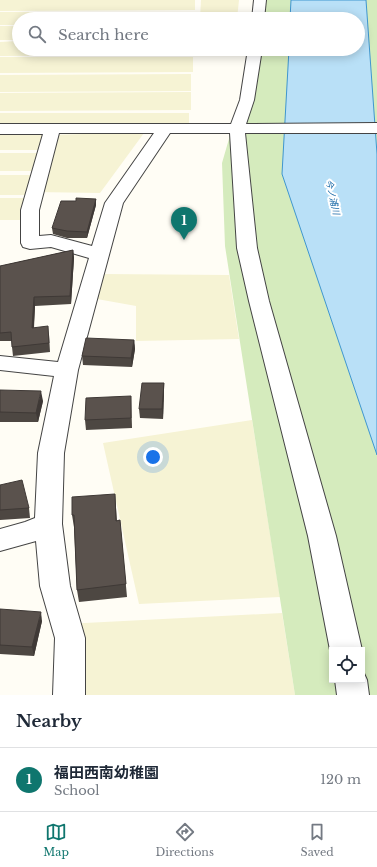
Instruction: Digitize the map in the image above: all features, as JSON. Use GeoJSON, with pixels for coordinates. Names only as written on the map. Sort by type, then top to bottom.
{"type":"FeatureCollection","features":[{"type":"Feature","properties":{"kind":"street"},"geometry":{"type":"LineString","coordinates":[[259,12],[260,0]]}},
{"type":"Feature","properties":{"kind":"street"},"geometry":{"type":"LineString","coordinates":[[254,56],[247,100],[240,129],[247,248],[259,301],[322,536],[345,647]]}},
{"type":"Feature","properties":{"kind":"street"},"geometry":{"type":"LineString","coordinates":[[0,130],[377,128]]}},
{"type":"Feature","properties":{"kind":"street"},"geometry":{"type":"LineString","coordinates":[[52,129],[30,210],[30,243],[51,241],[66,244],[100,255]]}},
{"type":"Feature","properties":{"kind":"street"},"geometry":{"type":"LineString","coordinates":[[69,695],[70,638],[55,586],[48,524],[51,453],[67,370],[114,203],[165,129]]}},
{"type":"Feature","properties":{"kind":"street"},"geometry":{"type":"LineString","coordinates":[[0,363],[67,370]]}},
{"type":"Feature","properties":{"kind":"street"},"geometry":{"type":"LineString","coordinates":[[0,540],[30,532],[48,524]]}},
{"type":"Feature","properties":{"kind":"street"},"geometry":{"type":"LineString","coordinates":[[351,683],[353,695]]}},
{"type":"Feature","properties":{"kind":"shaded area"},"geometry":{"type":"Polygon","coordinates":[[[0,0],[195,0],[195,10],[0,11],[0,0]]]}},
{"type":"Feature","properties":{"kind":"shaded area"},"geometry":{"type":"Polygon","coordinates":[[[201,0],[239,0],[238,12],[200,12],[201,0]]]}},
{"type":"Feature","properties":{"kind":"shaded area"},"geometry":{"type":"Polygon","coordinates":[[[0,12],[12,12],[12,25],[0,25],[0,12]]]}},
{"type":"Feature","properties":{"kind":"shaded area"},"geometry":{"type":"Polygon","coordinates":[[[0,26],[12,26],[12,40],[0,40],[0,26]]]}},
{"type":"Feature","properties":{"kind":"shaded area"},"geometry":{"type":"Polygon","coordinates":[[[12,41],[12,56],[0,56],[0,42],[12,41]]]}},
{"type":"Feature","properties":{"kind":"shaded area"},"geometry":{"type":"Polygon","coordinates":[[[0,57],[193,57],[193,72],[0,73],[0,57]]]}},
{"type":"Feature","properties":{"kind":"shaded area"},"geometry":{"type":"Polygon","coordinates":[[[191,74],[191,91],[0,92],[0,75],[191,74]]]}},
{"type":"Feature","properties":{"kind":"shaded area"},"geometry":{"type":"Polygon","coordinates":[[[191,92],[191,110],[0,111],[0,93],[191,92]]]}},
{"type":"Feature","properties":{"kind":"shaded area"},"geometry":{"type":"Polygon","coordinates":[[[0,113],[189,113],[189,133],[144,133],[100,193],[35,192],[51,135],[115,133],[44,133],[39,150],[0,150],[0,113]]]}},
{"type":"Feature","properties":{"kind":"shaded area"},"geometry":{"type":"Polygon","coordinates":[[[0,153],[39,153],[33,171],[0,171],[0,153]]]}},
{"type":"Feature","properties":{"kind":"shaded area"},"geometry":{"type":"Polygon","coordinates":[[[0,175],[32,175],[27,195],[0,195],[0,175]]]}},
{"type":"Feature","properties":{"kind":"shaded area"},"geometry":{"type":"Polygon","coordinates":[[[0,198],[26,198],[20,220],[0,220],[0,198]]]}},
{"type":"Feature","properties":{"kind":"shaded area"},"geometry":{"type":"Polygon","coordinates":[[[103,274],[229,275],[239,339],[136,341],[136,306],[97,299],[103,274]]]}},
{"type":"Feature","properties":{"kind":"shaded area"},"geometry":{"type":"Polygon","coordinates":[[[252,420],[280,597],[139,604],[103,443],[252,420]]]}},
{"type":"Feature","properties":{"kind":"shaded area"},"geometry":{"type":"Polygon","coordinates":[[[282,613],[295,695],[69,695],[65,624],[282,613]]]}},
{"type":"Feature","properties":{"kind":"green space"},"geometry":{"type":"Polygon","coordinates":[[[266,0],[377,0],[377,695],[295,695],[225,246],[222,163],[253,56],[365,56],[365,12],[263,12],[266,0]]]}},
{"type":"Feature","properties":{"kind":"water","name":"今ノ浦川"},"geometry":{"type":"Polygon","coordinates":[[[291,0],[366,0],[377,154],[377,455],[282,174],[289,56],[365,56],[365,12],[290,12],[291,0]]]}},
{"type":"Feature","properties":{"kind":"building"},"geometry":{"type":"Polygon","coordinates":[[[76,198],[96,199],[87,232],[67,231],[52,228],[61,201],[76,201],[76,198]]]}},
{"type":"Feature","properties":{"kind":"building"},"geometry":{"type":"Polygon","coordinates":[[[73,250],[70,296],[34,297],[32,328],[48,326],[49,343],[12,347],[11,332],[0,333],[0,266],[73,250]]]}},
{"type":"Feature","properties":{"kind":"building"},"geometry":{"type":"Polygon","coordinates":[[[86,338],[134,340],[131,358],[82,356],[86,338]]]}},
{"type":"Feature","properties":{"kind":"building"},"geometry":{"type":"Polygon","coordinates":[[[142,383],[164,383],[162,409],[139,409],[142,383]]]}},
{"type":"Feature","properties":{"kind":"building"},"geometry":{"type":"Polygon","coordinates":[[[0,390],[41,391],[36,413],[0,412],[0,390]]]}},
{"type":"Feature","properties":{"kind":"building"},"geometry":{"type":"Polygon","coordinates":[[[131,396],[131,418],[85,420],[86,398],[131,396]]]}},
{"type":"Feature","properties":{"kind":"building"},"geometry":{"type":"Polygon","coordinates":[[[22,480],[29,508],[0,510],[0,485],[22,480]]]}},
{"type":"Feature","properties":{"kind":"building"},"geometry":{"type":"Polygon","coordinates":[[[115,494],[116,521],[120,520],[126,584],[77,590],[72,497],[115,494]]]}},
{"type":"Feature","properties":{"kind":"building"},"geometry":{"type":"Polygon","coordinates":[[[0,609],[41,612],[32,647],[0,645],[0,609]]]}},
{"type":"Feature","properties":{"kind":"place","name":"福田西南幼稚園"},"geometry":{"type":"Point","coordinates":[184,240]}}]}
